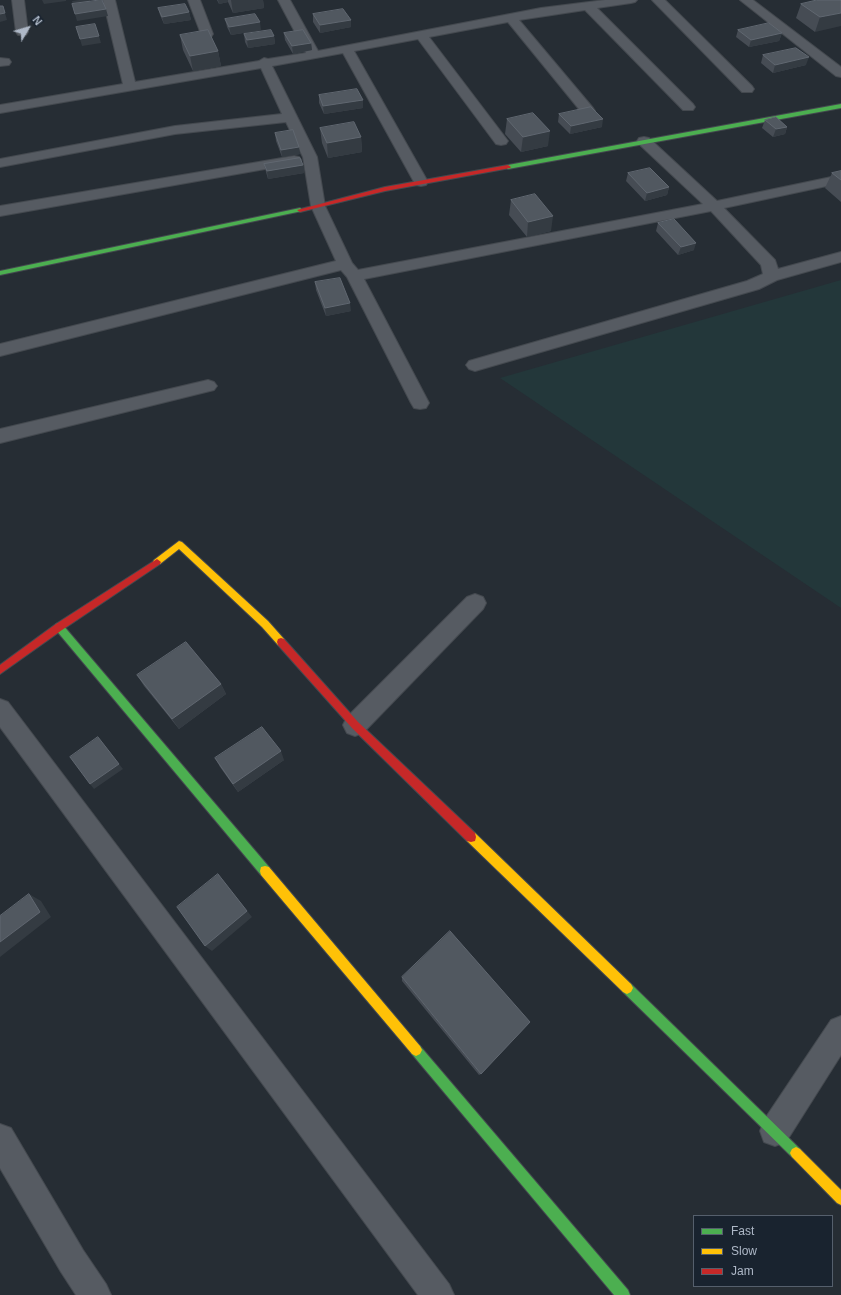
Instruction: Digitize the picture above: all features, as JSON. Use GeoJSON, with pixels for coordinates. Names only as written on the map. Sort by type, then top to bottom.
{"type":"FeatureCollection","features":[{"type":"Feature","properties":{"kind":"street"},"geometry":{"type":"LineString","coordinates":[[18,0],[22,32]]}},
{"type":"Feature","properties":{"kind":"street"},"geometry":{"type":"LineString","coordinates":[[109,0],[130,86]]}},
{"type":"Feature","properties":{"kind":"street"},"geometry":{"type":"LineString","coordinates":[[194,0],[207,34]]}},
{"type":"Feature","properties":{"kind":"street"},"geometry":{"type":"LineString","coordinates":[[284,0],[314,55]]}},
{"type":"Feature","properties":{"kind":"street"},"geometry":{"type":"LineString","coordinates":[[0,109],[264,62],[314,55],[541,12],[631,0]]}},
{"type":"Feature","properties":{"kind":"street"},"geometry":{"type":"LineString","coordinates":[[658,0],[747,89]]}},
{"type":"Feature","properties":{"kind":"street"},"geometry":{"type":"LineString","coordinates":[[746,0],[841,74]]}},
{"type":"Feature","properties":{"kind":"street"},"geometry":{"type":"LineString","coordinates":[[588,6],[688,107]]}},
{"type":"Feature","properties":{"kind":"street"},"geometry":{"type":"LineString","coordinates":[[511,18],[588,111]]}},
{"type":"Feature","properties":{"kind":"street"},"geometry":{"type":"LineString","coordinates":[[421,35],[501,141]]}},
{"type":"Feature","properties":{"kind":"street"},"geometry":{"type":"LineString","coordinates":[[347,49],[421,182]]}},
{"type":"Feature","properties":{"kind":"street"},"geometry":{"type":"LineString","coordinates":[[264,62],[310,157],[318,206],[349,270],[420,402]]}},
{"type":"Feature","properties":{"kind":"street"},"geometry":{"type":"LineString","coordinates":[[0,273],[318,206],[385,189],[644,141],[782,118],[841,106]]}},
{"type":"Feature","properties":{"kind":"street"},"geometry":{"type":"LineString","coordinates":[[0,163],[175,130],[290,117]]}},
{"type":"Feature","properties":{"kind":"street"},"geometry":{"type":"LineString","coordinates":[[644,141],[714,206],[769,264],[771,276]]}},
{"type":"Feature","properties":{"kind":"street"},"geometry":{"type":"LineString","coordinates":[[0,211],[310,157]]}},
{"type":"Feature","properties":{"kind":"street"},"geometry":{"type":"LineString","coordinates":[[0,350],[349,270],[714,206],[841,179]]}},
{"type":"Feature","properties":{"kind":"street"},"geometry":{"type":"LineString","coordinates":[[475,365],[753,285],[771,276],[841,258]]}},
{"type":"Feature","properties":{"kind":"street"},"geometry":{"type":"LineString","coordinates":[[0,436],[208,386]]}},
{"type":"Feature","properties":{"kind":"street"},"geometry":{"type":"LineString","coordinates":[[0,670],[59,627],[146,570],[179,544],[265,624],[355,725],[775,1131],[841,1199]]}},
{"type":"Feature","properties":{"kind":"street"},"geometry":{"type":"LineString","coordinates":[[355,725],[475,603]]}},
{"type":"Feature","properties":{"kind":"street"},"geometry":{"type":"LineString","coordinates":[[59,627],[623,1295]]}},
{"type":"Feature","properties":{"kind":"street"},"geometry":{"type":"LineString","coordinates":[[0,709],[438,1295]]}},
{"type":"Feature","properties":{"kind":"street"},"geometry":{"type":"LineString","coordinates":[[775,1131],[841,1030]]}},
{"type":"Feature","properties":{"kind":"street"},"geometry":{"type":"LineString","coordinates":[[4,1155],[95,1295]]}},
{"type":"Feature","properties":{"kind":"green space"},"geometry":{"type":"Polygon","coordinates":[[[841,280],[841,608],[500,378],[841,280]]]}},
{"type":"Feature","properties":{"kind":"building"},"geometry":{"type":"Polygon","coordinates":[[[102,0],[106,9],[75,14],[72,4],[102,0]]]}},
{"type":"Feature","properties":{"kind":"building"},"geometry":{"type":"Polygon","coordinates":[[[817,0],[840,0],[841,13],[820,17],[801,4],[817,0]]]}},
{"type":"Feature","properties":{"kind":"building"},"geometry":{"type":"Polygon","coordinates":[[[185,4],[189,12],[162,17],[158,8],[185,4]]]}},
{"type":"Feature","properties":{"kind":"building"},"geometry":{"type":"Polygon","coordinates":[[[0,6],[3,6],[5,13],[0,14],[0,6]]]}},
{"type":"Feature","properties":{"kind":"building"},"geometry":{"type":"Polygon","coordinates":[[[343,9],[351,20],[320,25],[313,14],[343,9]]]}},
{"type":"Feature","properties":{"kind":"building"},"geometry":{"type":"Polygon","coordinates":[[[255,14],[260,22],[229,27],[225,19],[255,14]]]}},
{"type":"Feature","properties":{"kind":"building"},"geometry":{"type":"Polygon","coordinates":[[[769,23],[782,33],[751,40],[738,30],[769,23]]]}},
{"type":"Feature","properties":{"kind":"building"},"geometry":{"type":"Polygon","coordinates":[[[95,24],[99,36],[80,39],[76,27],[95,24]]]}},
{"type":"Feature","properties":{"kind":"building"},"geometry":{"type":"Polygon","coordinates":[[[208,30],[218,51],[190,56],[180,35],[208,30]]]}},
{"type":"Feature","properties":{"kind":"building"},"geometry":{"type":"Polygon","coordinates":[[[271,30],[274,36],[247,40],[244,34],[271,30]]]}},
{"type":"Feature","properties":{"kind":"building"},"geometry":{"type":"Polygon","coordinates":[[[303,30],[311,43],[292,46],[284,33],[303,30]]]}},
{"type":"Feature","properties":{"kind":"building"},"geometry":{"type":"Polygon","coordinates":[[[796,48],[809,57],[775,65],[763,55],[796,48]]]}},
{"type":"Feature","properties":{"kind":"building"},"geometry":{"type":"Polygon","coordinates":[[[357,89],[363,100],[323,106],[319,95],[357,89]]]}},
{"type":"Feature","properties":{"kind":"building"},"geometry":{"type":"Polygon","coordinates":[[[591,107],[603,119],[571,126],[559,114],[591,107]]]}},
{"type":"Feature","properties":{"kind":"building"},"geometry":{"type":"Polygon","coordinates":[[[533,113],[550,131],[523,137],[507,119],[533,113]]]}},
{"type":"Feature","properties":{"kind":"building"},"geometry":{"type":"Polygon","coordinates":[[[776,117],[787,127],[776,129],[765,120],[776,117]]]}},
{"type":"Feature","properties":{"kind":"building"},"geometry":{"type":"Polygon","coordinates":[[[354,122],[361,137],[327,143],[320,128],[354,122]]]}},
{"type":"Feature","properties":{"kind":"building"},"geometry":{"type":"Polygon","coordinates":[[[293,130],[299,147],[281,150],[275,133],[293,130]]]}},
{"type":"Feature","properties":{"kind":"building"},"geometry":{"type":"Polygon","coordinates":[[[300,158],[303,165],[267,171],[264,164],[300,158]]]}},
{"type":"Feature","properties":{"kind":"building"},"geometry":{"type":"Polygon","coordinates":[[[650,168],[669,187],[647,193],[628,173],[650,168]]]}},
{"type":"Feature","properties":{"kind":"building"},"geometry":{"type":"Polygon","coordinates":[[[841,171],[841,180],[832,173],[841,171]]]}},
{"type":"Feature","properties":{"kind":"building"},"geometry":{"type":"Polygon","coordinates":[[[535,194],[553,216],[528,222],[511,200],[535,194]]]}},
{"type":"Feature","properties":{"kind":"building"},"geometry":{"type":"Polygon","coordinates":[[[674,219],[696,243],[681,247],[658,223],[674,219]]]}},
{"type":"Feature","properties":{"kind":"building"},"geometry":{"type":"Polygon","coordinates":[[[340,278],[350,303],[325,308],[315,282],[340,278]]]}},
{"type":"Feature","properties":{"kind":"building"},"geometry":{"type":"Polygon","coordinates":[[[186,642],[221,684],[172,719],[137,675],[186,642]]]}},
{"type":"Feature","properties":{"kind":"building"},"geometry":{"type":"Polygon","coordinates":[[[262,727],[281,751],[233,784],[215,758],[262,727]]]}},
{"type":"Feature","properties":{"kind":"building"},"geometry":{"type":"Polygon","coordinates":[[[98,737],[119,764],[90,784],[70,757],[98,737]]]}},
{"type":"Feature","properties":{"kind":"building"},"geometry":{"type":"Polygon","coordinates":[[[218,874],[247,911],[205,946],[177,907],[218,874]]]}},
{"type":"Feature","properties":{"kind":"building"},"geometry":{"type":"Polygon","coordinates":[[[29,894],[40,912],[0,942],[0,916],[29,894]]]}},
{"type":"Feature","properties":{"kind":"building"},"geometry":{"type":"Polygon","coordinates":[[[450,931],[530,1022],[481,1074],[402,977],[450,931]]]}},
{"type":"Feature","properties":{"kind":"traffic: fast"},"geometry":{"type":"LineString","coordinates":[[508,167],[841,106]]}},
{"type":"Feature","properties":{"kind":"traffic: fast"},"geometry":{"type":"LineString","coordinates":[[0,273],[300,210]]}},
{"type":"Feature","properties":{"kind":"traffic: fast"},"geometry":{"type":"LineString","coordinates":[[59,627],[265,871]]}},
{"type":"Feature","properties":{"kind":"traffic: fast"},"geometry":{"type":"LineString","coordinates":[[627,988],[796,1153]]}},
{"type":"Feature","properties":{"kind":"traffic: fast"},"geometry":{"type":"LineString","coordinates":[[416,1050],[623,1295]]}},
{"type":"Feature","properties":{"kind":"traffic: slow"},"geometry":{"type":"LineString","coordinates":[[157,562],[179,544],[265,624],[281,642]]}},
{"type":"Feature","properties":{"kind":"traffic: slow"},"geometry":{"type":"LineString","coordinates":[[471,837],[627,988]]}},
{"type":"Feature","properties":{"kind":"traffic: slow"},"geometry":{"type":"LineString","coordinates":[[265,871],[416,1050]]}},
{"type":"Feature","properties":{"kind":"traffic: slow"},"geometry":{"type":"LineString","coordinates":[[796,1153],[841,1199]]}},
{"type":"Feature","properties":{"kind":"traffic: jam"},"geometry":{"type":"LineString","coordinates":[[300,210],[385,189],[508,167]]}},
{"type":"Feature","properties":{"kind":"traffic: jam"},"geometry":{"type":"LineString","coordinates":[[0,670],[59,627],[157,562]]}},
{"type":"Feature","properties":{"kind":"traffic: jam"},"geometry":{"type":"LineString","coordinates":[[281,642],[355,725],[471,837]]}}]}
